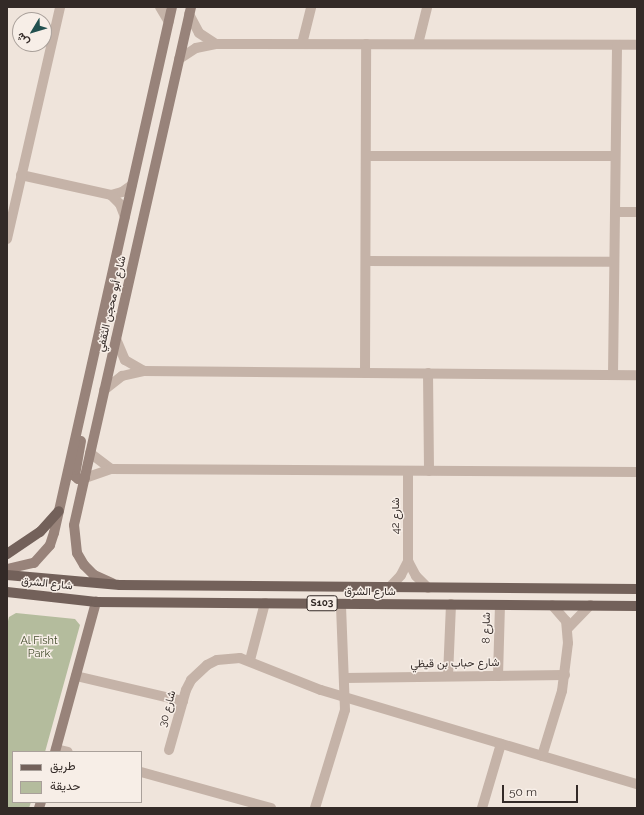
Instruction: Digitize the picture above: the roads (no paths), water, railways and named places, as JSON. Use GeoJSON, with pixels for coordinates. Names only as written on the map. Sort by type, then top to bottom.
{"type":"FeatureCollection","features":[{"type":"Feature","properties":{"kind":"main road"},"geometry":{"type":"LineString","coordinates":[[7,554],[40,532],[59,511]]}},
{"type":"Feature","properties":{"kind":"main road","name":"شارع الشرق"},"geometry":{"type":"LineString","coordinates":[[7,575],[120,585],[637,589]]}},
{"type":"Feature","properties":{"kind":"main road"},"geometry":{"type":"LineString","coordinates":[[268,603],[317,599],[322,594],[322,587]]}},
{"type":"Feature","properties":{"kind":"main road","name":"شارع الشرق"},"geometry":{"type":"LineString","coordinates":[[7,592],[96,602],[637,606]]}},
{"type":"Feature","properties":{"kind":"street"},"geometry":{"type":"LineString","coordinates":[[7,239],[60,7]]}},
{"type":"Feature","properties":{"kind":"street"},"geometry":{"type":"LineString","coordinates":[[160,7],[169,22]]}},
{"type":"Feature","properties":{"kind":"street","name":"شارع أبو محجن الثقفي"},"geometry":{"type":"LineString","coordinates":[[7,570],[23,567],[43,555],[50,545],[84,401],[172,7]]}},
{"type":"Feature","properties":{"kind":"street"},"geometry":{"type":"LineString","coordinates":[[302,44],[310,7]]}},
{"type":"Feature","properties":{"kind":"street"},"geometry":{"type":"LineString","coordinates":[[418,44],[427,7]]}},
{"type":"Feature","properties":{"kind":"street"},"geometry":{"type":"LineString","coordinates":[[190,10],[198,32],[216,44]]}},
{"type":"Feature","properties":{"kind":"street","name":"شارع أبو محجن الثقفي"},"geometry":{"type":"LineString","coordinates":[[120,585],[94,575],[77,553],[74,525],[190,10]]}},
{"type":"Feature","properties":{"kind":"street"},"geometry":{"type":"LineString","coordinates":[[179,58],[196,48],[216,44],[637,45]]}},
{"type":"Feature","properties":{"kind":"street"},"geometry":{"type":"LineString","coordinates":[[365,373],[366,44]]}},
{"type":"Feature","properties":{"kind":"street"},"geometry":{"type":"LineString","coordinates":[[613,375],[617,45]]}},
{"type":"Feature","properties":{"kind":"street"},"geometry":{"type":"LineString","coordinates":[[366,156],[616,156]]}},
{"type":"Feature","properties":{"kind":"street"},"geometry":{"type":"LineString","coordinates":[[21,175],[110,195],[122,192],[132,185]]}},
{"type":"Feature","properties":{"kind":"street"},"geometry":{"type":"LineString","coordinates":[[110,195],[120,204],[125,217]]}},
{"type":"Feature","properties":{"kind":"street"},"geometry":{"type":"LineString","coordinates":[[615,212],[637,212]]}},
{"type":"Feature","properties":{"kind":"street"},"geometry":{"type":"LineString","coordinates":[[366,261],[614,262]]}},
{"type":"Feature","properties":{"kind":"street"},"geometry":{"type":"LineString","coordinates":[[116,339],[125,360],[144,372]]}},
{"type":"Feature","properties":{"kind":"street"},"geometry":{"type":"LineString","coordinates":[[104,390],[122,376],[144,372],[637,375]]}},
{"type":"Feature","properties":{"kind":"street"},"geometry":{"type":"LineString","coordinates":[[428,373],[429,471]]}},
{"type":"Feature","properties":{"kind":"street"},"geometry":{"type":"LineString","coordinates":[[84,401],[84,419],[75,476],[80,480],[111,469],[637,472]]}},
{"type":"Feature","properties":{"kind":"street"},"geometry":{"type":"LineString","coordinates":[[90,453],[111,469]]}},
{"type":"Feature","properties":{"kind":"street","name":"شارع 42"},"geometry":{"type":"LineString","coordinates":[[408,471],[408,561]]}},
{"type":"Feature","properties":{"kind":"street"},"geometry":{"type":"LineString","coordinates":[[390,587],[401,575],[408,561]]}},
{"type":"Feature","properties":{"kind":"street"},"geometry":{"type":"LineString","coordinates":[[408,561],[416,576],[428,588]]}},
{"type":"Feature","properties":{"kind":"street"},"geometry":{"type":"LineString","coordinates":[[56,750],[96,602]]}},
{"type":"Feature","properties":{"kind":"street"},"geometry":{"type":"LineString","coordinates":[[268,603],[250,660],[297,682],[637,784]]}},
{"type":"Feature","properties":{"kind":"street"},"geometry":{"type":"LineString","coordinates":[[315,808],[343,721],[346,697],[341,604]]}},
{"type":"Feature","properties":{"kind":"street"},"geometry":{"type":"LineString","coordinates":[[448,676],[451,604]]}},
{"type":"Feature","properties":{"kind":"street","name":"شارع 8"},"geometry":{"type":"LineString","coordinates":[[498,676],[500,605]]}},
{"type":"Feature","properties":{"kind":"street"},"geometry":{"type":"LineString","coordinates":[[542,756],[565,675],[568,628],[562,615],[552,605]]}},
{"type":"Feature","properties":{"kind":"street"},"geometry":{"type":"LineString","coordinates":[[568,628],[590,606]]}},
{"type":"Feature","properties":{"kind":"street","name":"شارع 30"},"geometry":{"type":"LineString","coordinates":[[169,750],[183,701],[191,680],[207,665],[232,658],[250,660]]}},
{"type":"Feature","properties":{"kind":"street","name":"شارع حباب بن قيظي"},"geometry":{"type":"LineString","coordinates":[[345,678],[565,675]]}},
{"type":"Feature","properties":{"kind":"street"},"geometry":{"type":"LineString","coordinates":[[76,676],[183,701]]}},
{"type":"Feature","properties":{"kind":"street"},"geometry":{"type":"LineString","coordinates":[[482,808],[501,744]]}},
{"type":"Feature","properties":{"kind":"street"},"geometry":{"type":"LineString","coordinates":[[142,772],[271,808]]}},
{"type":"Feature","properties":{"kind":"park label","name":"Al Fisht Park"},"geometry":{"type":"Point","coordinates":[39,648]}}]}
